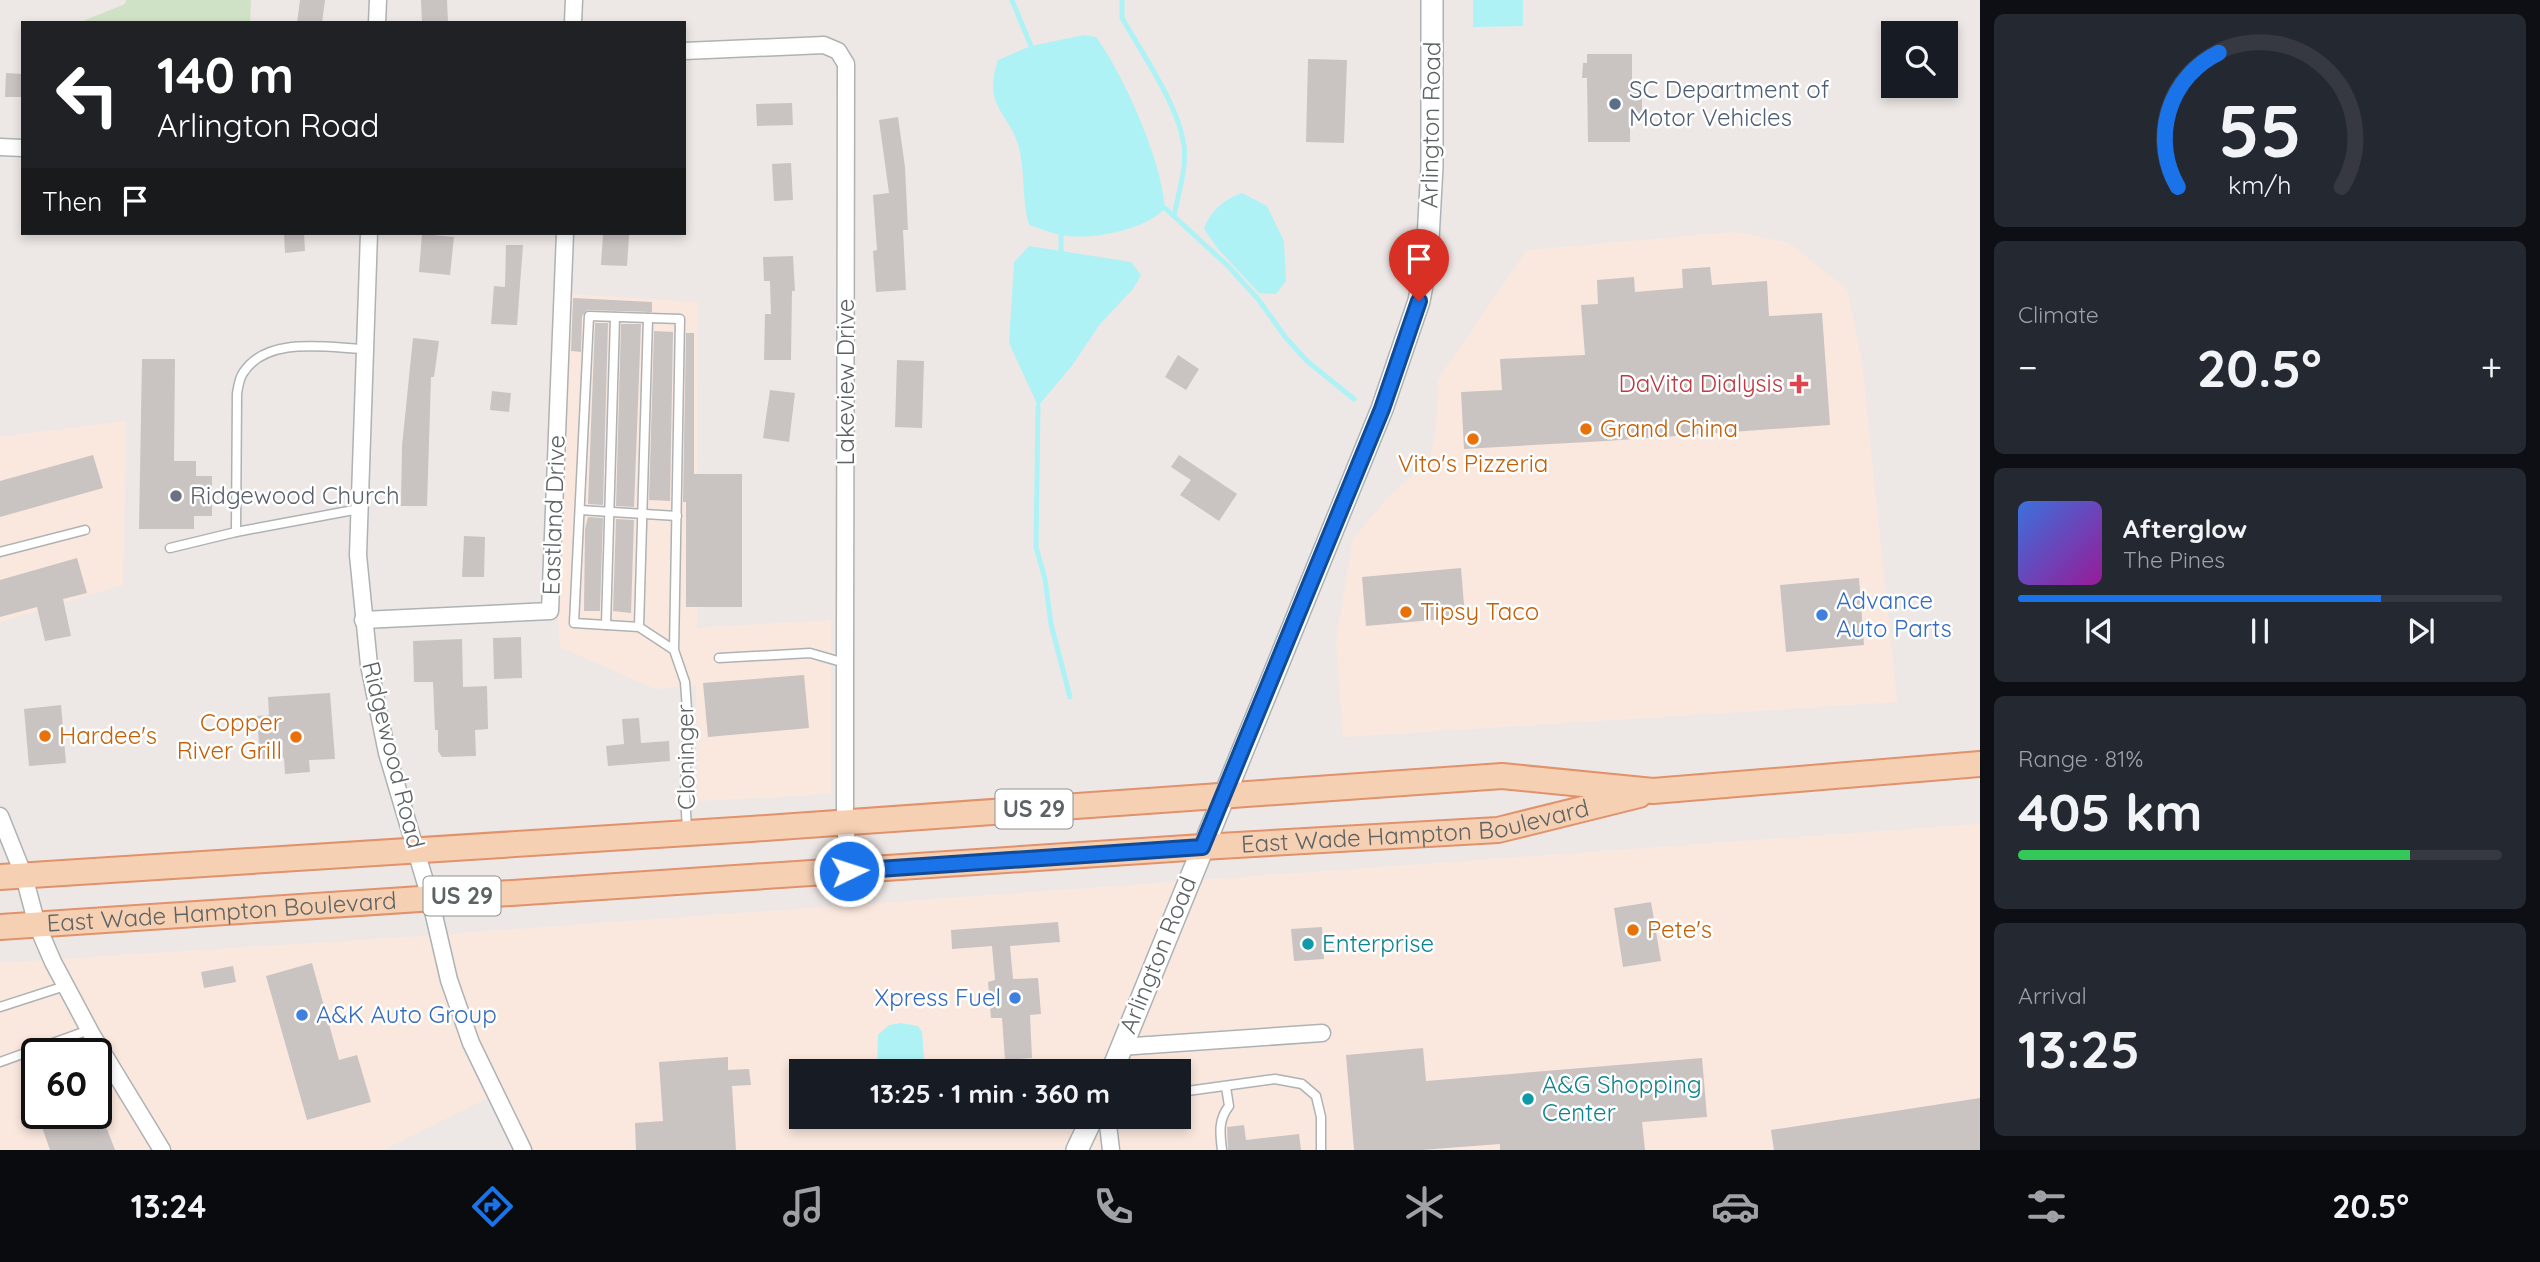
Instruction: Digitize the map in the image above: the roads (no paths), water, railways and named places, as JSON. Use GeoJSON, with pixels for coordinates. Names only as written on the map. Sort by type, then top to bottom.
{"type":"FeatureCollection","features":[{"type":"Feature","properties":{"kind":"main road","name":"Arlington Road"},"geometry":{"type":"LineString","coordinates":[[1116,1059],[1382,409],[1419,301],[1430,212],[1432,0]]}},
{"type":"Feature","properties":{"kind":"main road","name":"East Wade Hampton Boulevard"},"geometry":{"type":"LineString","coordinates":[[0,927],[1202,847],[1498,830],[1653,791],[1980,764]]}},
{"type":"Feature","properties":{"kind":"main road","name":"East Wade Hampton Boulevard"},"geometry":{"type":"LineString","coordinates":[[12,877],[1502,776],[1653,791]]}},
{"type":"Feature","properties":{"kind":"main road"},"geometry":{"type":"LineString","coordinates":[[1077,1150],[1087,1129]]}},
{"type":"Feature","properties":{"kind":"street"},"geometry":{"type":"LineString","coordinates":[[377,21],[378,0]]}},
{"type":"Feature","properties":{"kind":"street"},"geometry":{"type":"LineString","coordinates":[[573,21],[574,0]]}},
{"type":"Feature","properties":{"kind":"street","name":"Lakeview Drive"},"geometry":{"type":"LineString","coordinates":[[686,51],[824,45],[838,51],[846,64],[845,822],[849,871]]}},
{"type":"Feature","properties":{"kind":"street"},"geometry":{"type":"LineString","coordinates":[[0,147],[21,148]]}},
{"type":"Feature","properties":{"kind":"street","name":"Ridgewood Road"},"geometry":{"type":"LineString","coordinates":[[369,235],[358,555],[363,620],[382,731],[430,898],[449,980],[471,1043],[523,1150]]}},
{"type":"Feature","properties":{"kind":"street","name":"Eastland Drive"},"geometry":{"type":"LineString","coordinates":[[363,620],[550,611],[565,235]]}},
{"type":"Feature","properties":{"kind":"street"},"geometry":{"type":"LineString","coordinates":[[0,816],[12,877],[89,1030],[162,1150]]}},
{"type":"Feature","properties":{"kind":"street"},"geometry":{"type":"LineString","coordinates":[[1120,1047],[1322,1033]]}},
{"type":"Feature","properties":{"kind":"street"},"geometry":{"type":"LineString","coordinates":[[1109,1129],[1111,1150]]}},
{"type":"Feature","properties":{"kind":"lane"},"geometry":{"type":"LineString","coordinates":[[589,316],[680,319],[674,650],[639,626],[575,623],[589,316]]}},
{"type":"Feature","properties":{"kind":"lane"},"geometry":{"type":"LineString","coordinates":[[606,625],[615,317]]}},
{"type":"Feature","properties":{"kind":"lane"},"geometry":{"type":"LineString","coordinates":[[639,626],[648,318]]}},
{"type":"Feature","properties":{"kind":"lane"},"geometry":{"type":"LineString","coordinates":[[236,532],[237,394],[241,375],[251,363],[269,352],[302,347],[367,349]]}},
{"type":"Feature","properties":{"kind":"lane"},"geometry":{"type":"LineString","coordinates":[[170,548],[360,508]]}},
{"type":"Feature","properties":{"kind":"lane"},"geometry":{"type":"LineString","coordinates":[[580,510],[677,516]]}},
{"type":"Feature","properties":{"kind":"lane"},"geometry":{"type":"LineString","coordinates":[[0,552],[85,530]]}},
{"type":"Feature","properties":{"kind":"lane","name":"Cloninger"},"geometry":{"type":"LineString","coordinates":[[674,650],[685,682],[688,723],[685,794],[688,833]]}},
{"type":"Feature","properties":{"kind":"lane"},"geometry":{"type":"LineString","coordinates":[[719,658],[810,653],[845,663]]}},
{"type":"Feature","properties":{"kind":"lane"},"geometry":{"type":"LineString","coordinates":[[0,1007],[65,986]]}},
{"type":"Feature","properties":{"kind":"lane"},"geometry":{"type":"LineString","coordinates":[[0,1062],[89,1030]]}},
{"type":"Feature","properties":{"kind":"lane"},"geometry":{"type":"LineString","coordinates":[[1191,1091],[1275,1079],[1302,1084],[1316,1096],[1321,1117],[1321,1150]]}},
{"type":"Feature","properties":{"kind":"lane"},"geometry":{"type":"LineString","coordinates":[[1222,1150],[1220,1129],[1222,1116],[1228,1106],[1226,1087]]}},
{"type":"Feature","properties":{"kind":"water"},"geometry":{"type":"Polygon","coordinates":[[[1473,0],[1523,0],[1523,26],[1473,27],[1473,0]]]}},
{"type":"Feature","properties":{"kind":"water"},"geometry":{"type":"Polygon","coordinates":[[[1084,35],[1096,37],[1129,95],[1157,167],[1165,208],[1157,216],[1132,228],[1101,235],[1073,236],[1029,225],[1020,153],[993,90],[998,60],[1031,46],[1084,35]]]}},
{"type":"Feature","properties":{"kind":"water"},"geometry":{"type":"Polygon","coordinates":[[[1242,193],[1267,206],[1284,241],[1286,281],[1276,294],[1259,293],[1218,249],[1204,229],[1218,206],[1242,193]]]}},
{"type":"Feature","properties":{"kind":"water"},"geometry":{"type":"Polygon","coordinates":[[[1029,246],[1131,262],[1141,275],[1133,289],[1100,324],[1071,367],[1038,406],[1009,343],[1014,262],[1029,246]]]}},
{"type":"Feature","properties":{"kind":"water"},"geometry":{"type":"Polygon","coordinates":[[[901,1023],[918,1026],[922,1032],[924,1059],[877,1059],[878,1035],[889,1025],[901,1023]]]}},
{"type":"Feature","properties":{"kind":"waterway"},"geometry":{"type":"LineString","coordinates":[[1012,0],[1031,46]]}},
{"type":"Feature","properties":{"kind":"waterway"},"geometry":{"type":"LineString","coordinates":[[1122,0],[1122,18],[1159,80],[1181,130],[1184,163],[1174,216]]}},
{"type":"Feature","properties":{"kind":"waterway"},"geometry":{"type":"LineString","coordinates":[[1165,208],[1228,266],[1307,361],[1354,399]]}},
{"type":"Feature","properties":{"kind":"waterway"},"geometry":{"type":"LineString","coordinates":[[1061,235],[1061,251]]}},
{"type":"Feature","properties":{"kind":"waterway"},"geometry":{"type":"LineString","coordinates":[[1038,406],[1036,547],[1045,579],[1051,624],[1070,697]]}},
{"type":"Feature","properties":{"kind":"place","name":"SC Department of Motor Vehicles"},"geometry":{"type":"Point","coordinates":[1615,104]}},
{"type":"Feature","properties":{"kind":"place","name":"DaVita Dialysis"},"geometry":{"type":"Point","coordinates":[1799,384]}},
{"type":"Feature","properties":{"kind":"place","name":"Grand China"},"geometry":{"type":"Point","coordinates":[1586,429]}},
{"type":"Feature","properties":{"kind":"place","name":"Vito's Pizzeria"},"geometry":{"type":"Point","coordinates":[1473,439]}},
{"type":"Feature","properties":{"kind":"place","name":"Ridgewood Church"},"geometry":{"type":"Point","coordinates":[176,496]}},
{"type":"Feature","properties":{"kind":"place","name":"Tipsy Taco"},"geometry":{"type":"Point","coordinates":[1406,612]}},
{"type":"Feature","properties":{"kind":"place","name":"Advance Auto Parts"},"geometry":{"type":"Point","coordinates":[1822,615]}},
{"type":"Feature","properties":{"kind":"place","name":"Hardee's"},"geometry":{"type":"Point","coordinates":[45,736]}},
{"type":"Feature","properties":{"kind":"place","name":"Copper River Grill"},"geometry":{"type":"Point","coordinates":[296,737]}},
{"type":"Feature","properties":{"kind":"place","name":"Pete's"},"geometry":{"type":"Point","coordinates":[1633,930]}},
{"type":"Feature","properties":{"kind":"place","name":"Enterprise"},"geometry":{"type":"Point","coordinates":[1308,944]}},
{"type":"Feature","properties":{"kind":"place","name":"Xpress Fuel"},"geometry":{"type":"Point","coordinates":[1015,998]}},
{"type":"Feature","properties":{"kind":"place","name":"A&K Auto Group"},"geometry":{"type":"Point","coordinates":[302,1015]}},
{"type":"Feature","properties":{"kind":"place","name":"A&G Shopping Center"},"geometry":{"type":"Point","coordinates":[1528,1099]}}]}
